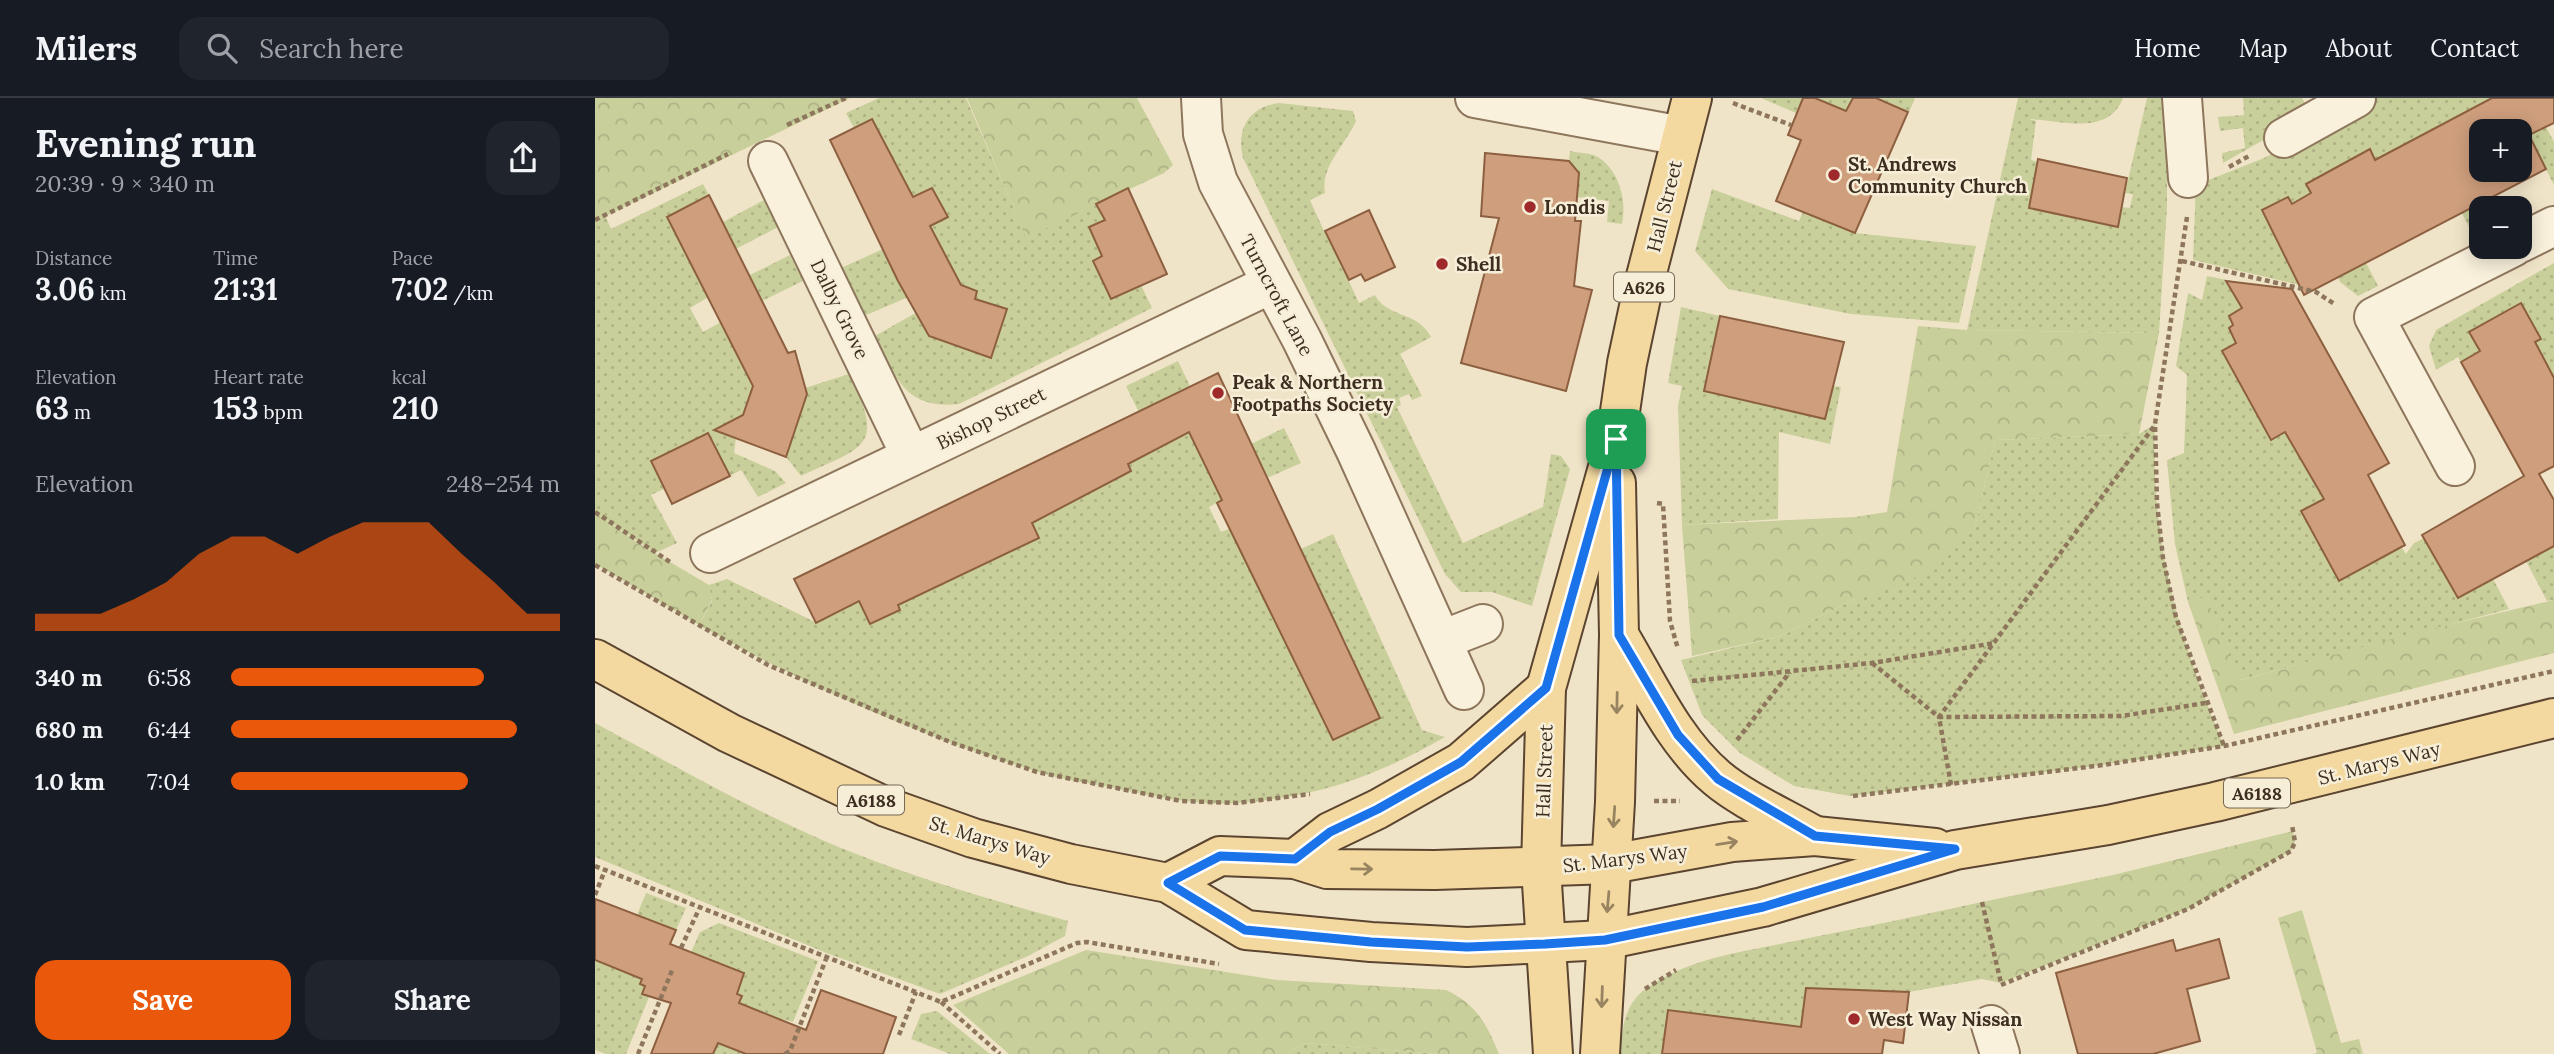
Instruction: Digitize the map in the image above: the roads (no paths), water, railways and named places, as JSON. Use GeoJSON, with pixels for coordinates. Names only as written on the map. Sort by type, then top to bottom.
{"type":"FeatureCollection","features":[{"type":"Feature","properties":{"kind":"main road","name":"Hall Street"},"geometry":{"type":"LineString","coordinates":[[1553,1054],[1541,868],[1546,688],[1616,439],[1627,363],[1643,288],[1682,136],[1707,99]]}},
{"type":"Feature","properties":{"kind":"main road","name":"Hall Street"},"geometry":{"type":"LineString","coordinates":[[1600,1054],[1605,940],[1612,864],[1619,635],[1616,439]]}},
{"type":"Feature","properties":{"kind":"main road","name":"A6188"},"geometry":{"type":"LineString","coordinates":[[1619,635],[1678,735],[1696,757],[1718,779],[1815,836]]}},
{"type":"Feature","properties":{"kind":"main road","name":"St. Marys Way"},"geometry":{"type":"LineString","coordinates":[[595,659],[729,733],[886,807],[997,844],[1071,864],[1168,883],[1245,930],[1371,942],[1467,947],[1605,940],[1763,907],[1955,849],[2108,825],[2202,805],[2554,718]]}},
{"type":"Feature","properties":{"kind":"main road"},"geometry":{"type":"LineString","coordinates":[[1295,859],[1330,832],[1378,809],[1461,762],[1546,688]]}},
{"type":"Feature","properties":{"kind":"main road","name":"St. Marys Way"},"geometry":{"type":"LineString","coordinates":[[1168,883],[1220,856],[1295,859],[1327,869],[1541,868],[1612,864],[1732,842],[1815,836],[1955,849]]}},
{"type":"Feature","properties":{"kind":"street","name":"Turncroft Lane"},"geometry":{"type":"LineString","coordinates":[[1201,98],[1203,134],[1208,157],[1356,451],[1464,690]]}},
{"type":"Feature","properties":{"kind":"street"},"geometry":{"type":"LineString","coordinates":[[1475,98],[1682,136]]}},
{"type":"Feature","properties":{"kind":"street"},"geometry":{"type":"LineString","coordinates":[[2182,98],[2187,178]]}},
{"type":"Feature","properties":{"kind":"street"},"geometry":{"type":"LineString","coordinates":[[2284,138],[2356,98]]}},
{"type":"Feature","properties":{"kind":"street","name":"Dalby Grove"},"geometry":{"type":"LineString","coordinates":[[760,147],[911,456]]}},
{"type":"Feature","properties":{"kind":"street"},"geometry":{"type":"LineString","coordinates":[[2532,237],[2554,226]]}},
{"type":"Feature","properties":{"kind":"street"},"geometry":{"type":"LineString","coordinates":[[2455,466],[2374,317],[2489,259]]}},
{"type":"Feature","properties":{"kind":"street","name":"Bishop Street"},"geometry":{"type":"LineString","coordinates":[[710,553],[1271,284]]}},
{"type":"Feature","properties":{"kind":"street"},"geometry":{"type":"LineString","coordinates":[[1442,640],[1483,624]]}},
{"type":"Feature","properties":{"kind":"place","name":"St. Andrews Community Church"},"geometry":{"type":"Point","coordinates":[1834,175]}},
{"type":"Feature","properties":{"kind":"place","name":"Londis"},"geometry":{"type":"Point","coordinates":[1530,207]}},
{"type":"Feature","properties":{"kind":"place","name":"Shell"},"geometry":{"type":"Point","coordinates":[1442,264]}},
{"type":"Feature","properties":{"kind":"place","name":"Peak & Northern Footpaths Society"},"geometry":{"type":"Point","coordinates":[1218,393]}},
{"type":"Feature","properties":{"kind":"place","name":"West Way Nissan"},"geometry":{"type":"Point","coordinates":[1854,1019]}}]}
